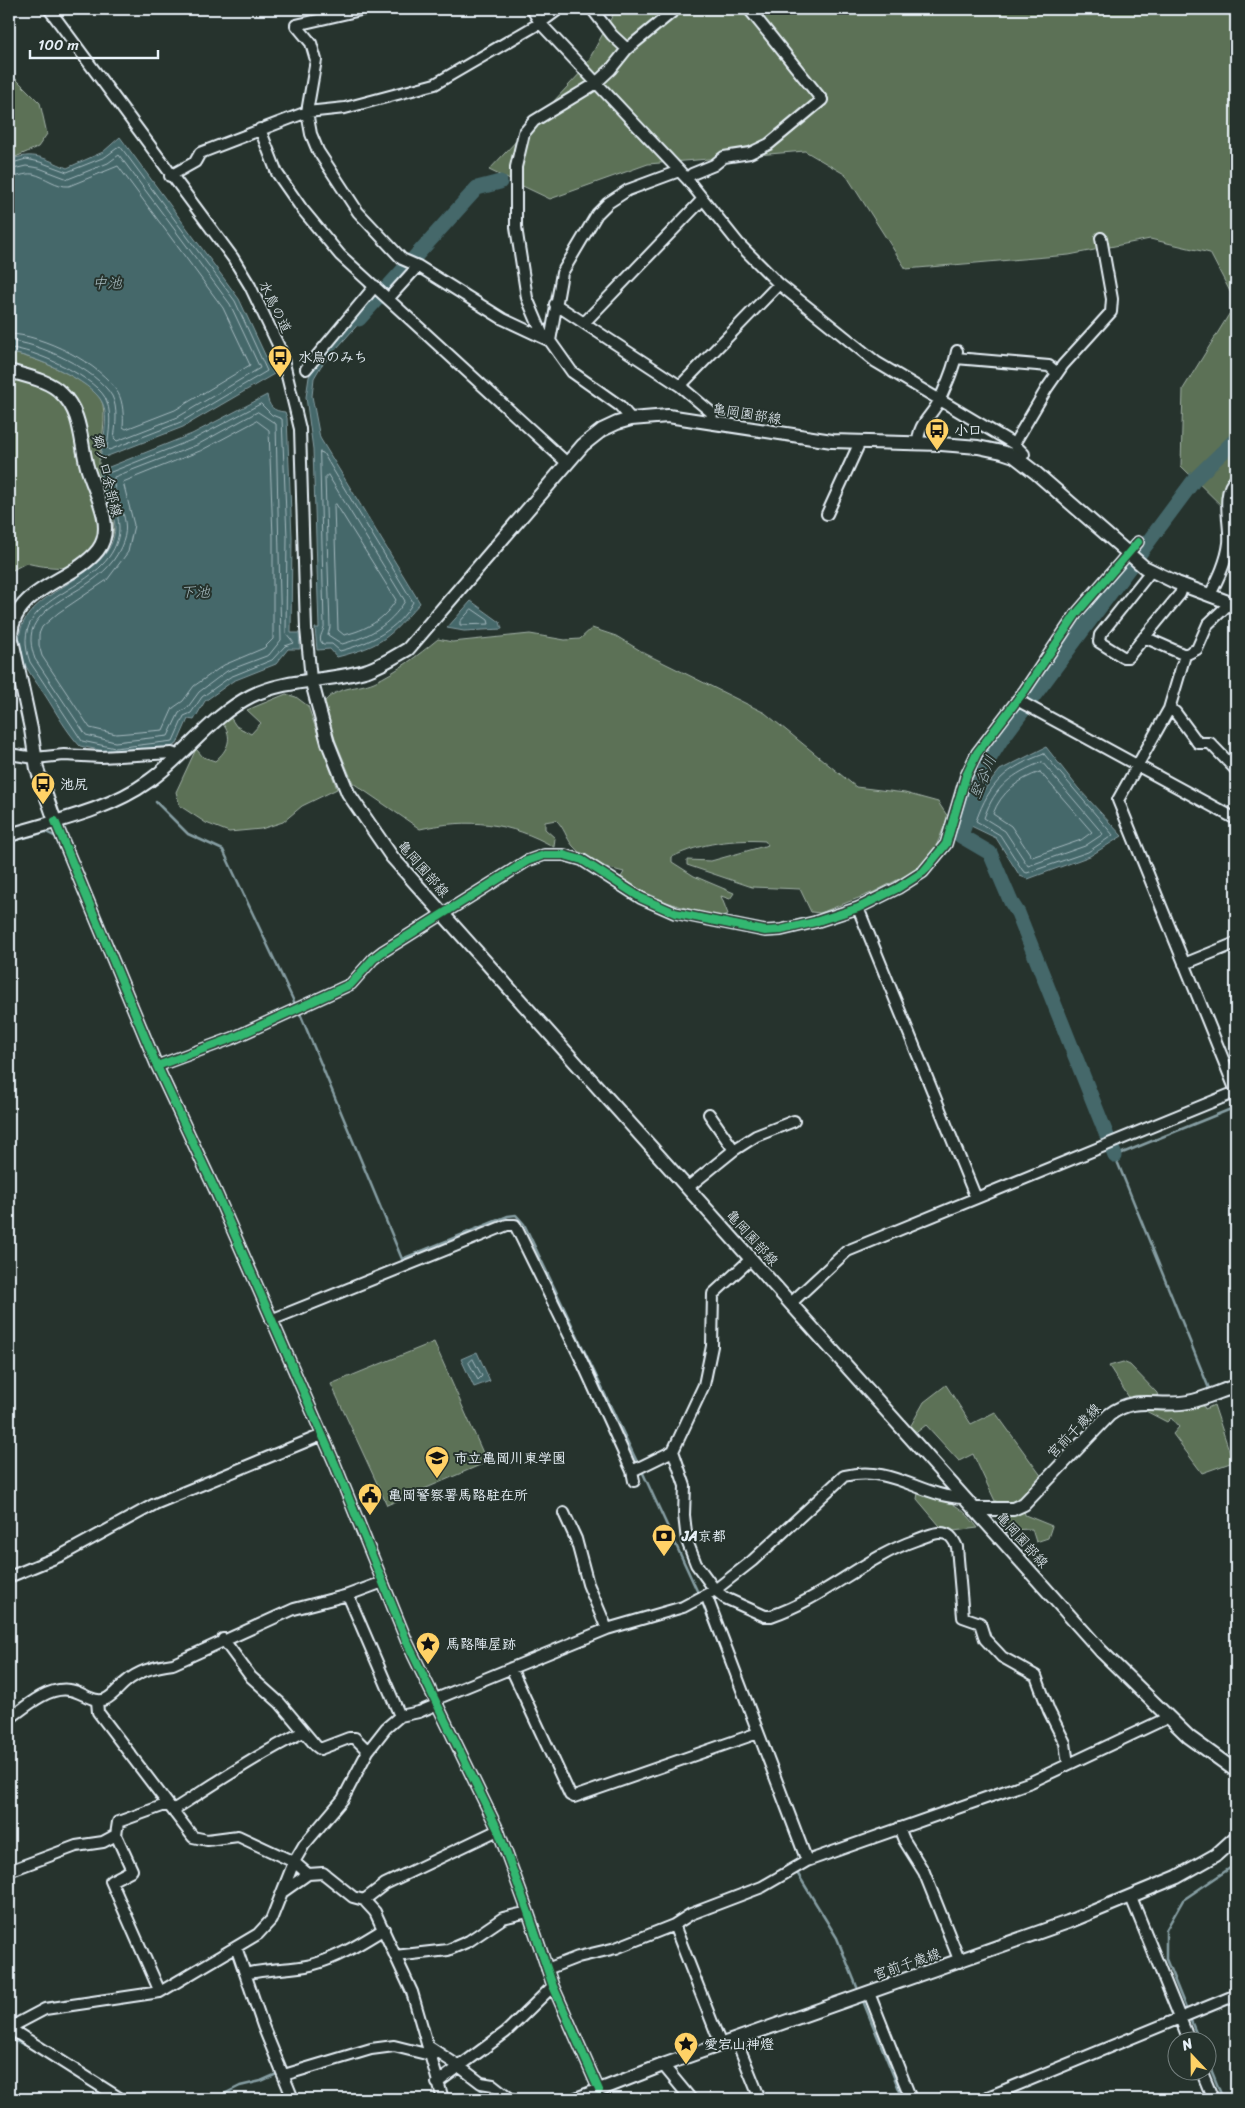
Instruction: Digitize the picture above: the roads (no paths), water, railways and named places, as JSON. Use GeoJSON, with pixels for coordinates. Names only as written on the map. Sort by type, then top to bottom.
{"type":"FeatureCollection","features":[{"type":"Feature","properties":{"kind":"main road","name":"郷ノ口余部線"},"geometry":{"type":"LineString","coordinates":[[9,371],[37,380],[60,391],[72,405],[79,421],[88,468],[104,518],[105,535],[98,550],[90,558],[36,593],[21,607],[12,623],[10,635],[32,729],[35,758],[55,821]]}},
{"type":"Feature","properties":{"kind":"main road","name":"亀岡園部線"},"geometry":{"type":"LineString","coordinates":[[9,835],[105,805],[128,795],[149,781],[179,756],[231,709],[250,697],[273,687],[369,670],[408,649],[566,462],[602,430],[631,419],[668,416],[787,435],[860,442],[978,447],[1002,452],[1019,460],[1093,522],[1127,554],[1151,571],[1233,604]]}},
{"type":"Feature","properties":{"kind":"main road","name":"亀岡園部線"},"geometry":{"type":"LineString","coordinates":[[311,680],[328,743],[348,793],[387,850],[1100,1651],[1167,1718],[1189,1737],[1236,1770]]}},
{"type":"Feature","properties":{"kind":"main road","name":"宮前千歳線"},"geometry":{"type":"LineString","coordinates":[[974,1509],[1012,1509],[1024,1504],[1109,1415],[1119,1407],[1136,1402],[1170,1404],[1188,1402],[1236,1386]]}},
{"type":"Feature","properties":{"kind":"main road","name":"宮前千歳線"},"geometry":{"type":"LineString","coordinates":[[576,2099],[721,2044],[1032,1936],[1131,1897],[1177,1877],[1216,1855],[1236,1836]]}},
{"type":"Feature","properties":{"kind":"street","name":"水鳥の道"},"geometry":{"type":"LineString","coordinates":[[48,9],[170,176],[233,258],[250,286],[281,351],[300,429],[306,629],[311,680]]}},
{"type":"Feature","properties":{"kind":"street"},"geometry":{"type":"LineString","coordinates":[[365,9],[296,25],[311,43],[316,60],[307,112],[318,151],[358,212],[402,259],[418,266],[503,319],[547,340]]}},
{"type":"Feature","properties":{"kind":"street"},"geometry":{"type":"LineString","coordinates":[[532,9],[540,23],[595,84],[687,179],[739,244],[779,284],[876,362],[1014,444],[1024,454],[1019,460]]}},
{"type":"Feature","properties":{"kind":"street"},"geometry":{"type":"LineString","coordinates":[[170,176],[195,162],[200,153],[307,112],[345,108],[435,84],[540,23],[559,9]]}},
{"type":"Feature","properties":{"kind":"street"},"geometry":{"type":"LineString","coordinates":[[592,9],[612,35],[627,49]]}},
{"type":"Feature","properties":{"kind":"street"},"geometry":{"type":"LineString","coordinates":[[631,419],[620,406],[572,372],[547,340],[527,298],[516,227],[514,195],[516,167],[524,134],[534,122],[595,84],[611,69],[627,49],[676,9]]}},
{"type":"Feature","properties":{"kind":"street"},"geometry":{"type":"LineString","coordinates":[[687,179],[692,174],[714,165],[724,157],[750,153],[769,144],[822,100],[749,9]]}},
{"type":"Feature","properties":{"kind":"street"},"geometry":{"type":"LineString","coordinates":[[260,129],[277,173],[302,209],[340,255],[566,462]]}},
{"type":"Feature","properties":{"kind":"street"},"geometry":{"type":"LineString","coordinates":[[547,340],[562,273],[597,214],[608,203],[628,190],[679,171]]}},
{"type":"Feature","properties":{"kind":"street"},"geometry":{"type":"LineString","coordinates":[[584,323],[703,200]]}},
{"type":"Feature","properties":{"kind":"street"},"geometry":{"type":"LineString","coordinates":[[1014,444],[1057,374],[1111,312],[1112,299],[1101,238]]}},
{"type":"Feature","properties":{"kind":"street"},"geometry":{"type":"LineString","coordinates":[[388,299],[418,266]]}},
{"type":"Feature","properties":{"kind":"street"},"geometry":{"type":"LineString","coordinates":[[680,386],[779,284]]}},
{"type":"Feature","properties":{"kind":"street"},"geometry":{"type":"LineString","coordinates":[[306,369],[374,286]]}},
{"type":"Feature","properties":{"kind":"street"},"geometry":{"type":"LineString","coordinates":[[555,304],[680,386],[712,414],[711,423]]}},
{"type":"Feature","properties":{"kind":"street"},"geometry":{"type":"LineString","coordinates":[[918,444],[918,431],[939,400],[954,370],[957,355],[1049,366],[1057,374]]}},
{"type":"Feature","properties":{"kind":"street"},"geometry":{"type":"LineString","coordinates":[[827,514],[860,442]]}},
{"type":"Feature","properties":{"kind":"street"},"geometry":{"type":"LineString","coordinates":[[1210,595],[1221,573],[1229,546],[1228,495],[1231,483],[1236,479]]}},
{"type":"Feature","properties":{"kind":"street"},"geometry":{"type":"LineString","coordinates":[[157,1066],[233,1038],[351,984],[373,958],[527,861],[544,855],[564,855],[582,860],[641,898],[675,913],[765,931],[781,930],[815,922],[858,908],[924,872],[933,862],[946,844],[966,776],[978,753],[1076,614],[1138,542]]}},
{"type":"Feature","properties":{"kind":"street"},"geometry":{"type":"LineString","coordinates":[[1151,571],[1100,635],[1099,642],[1123,657],[1128,657],[1180,594],[1183,585]]}},
{"type":"Feature","properties":{"kind":"street"},"geometry":{"type":"LineString","coordinates":[[791,1303],[847,1251],[1236,1091],[1118,800],[1169,709],[1185,655],[1197,649],[1208,624],[1233,604]]}},
{"type":"Feature","properties":{"kind":"street"},"geometry":{"type":"LineString","coordinates":[[1144,637],[1185,655]]}},
{"type":"Feature","properties":{"kind":"street"},"geometry":{"type":"LineString","coordinates":[[1017,700],[1236,819]]}},
{"type":"Feature","properties":{"kind":"street"},"geometry":{"type":"LineString","coordinates":[[1169,709],[1175,712],[1198,743],[1210,743],[1236,770]]}},
{"type":"Feature","properties":{"kind":"street"},"geometry":{"type":"LineString","coordinates":[[9,754],[35,758],[64,755],[101,757],[172,754],[179,756]]}},
{"type":"Feature","properties":{"kind":"street"},"geometry":{"type":"LineString","coordinates":[[55,821],[157,1066],[322,1435],[407,1642],[498,1830],[553,1986],[599,2090]]}},
{"type":"Feature","properties":{"kind":"street"},"geometry":{"type":"LineString","coordinates":[[858,908],[976,1198]]}},
{"type":"Feature","properties":{"kind":"street"},"geometry":{"type":"LineString","coordinates":[[1184,964],[1236,943]]}},
{"type":"Feature","properties":{"kind":"street"},"geometry":{"type":"LineString","coordinates":[[709,1114],[734,1150]]}},
{"type":"Feature","properties":{"kind":"street"},"geometry":{"type":"LineString","coordinates":[[687,1188],[734,1150],[756,1136],[794,1121]]}},
{"type":"Feature","properties":{"kind":"street"},"geometry":{"type":"LineString","coordinates":[[271,1320],[507,1224],[515,1225],[579,1355],[633,1476],[674,1451],[704,1385],[712,1346],[713,1294],[752,1259]]}},
{"type":"Feature","properties":{"kind":"street"},"geometry":{"type":"LineString","coordinates":[[9,1577],[60,1556],[156,1504],[322,1435]]}},
{"type":"Feature","properties":{"kind":"street"},"geometry":{"type":"LineString","coordinates":[[674,1451],[685,1486],[684,1514],[690,1553],[711,1593],[755,1734],[807,1861]]}},
{"type":"Feature","properties":{"kind":"street"},"geometry":{"type":"LineString","coordinates":[[121,2099],[9,2028],[44,2008],[160,1992],[258,1934],[271,1920],[294,1862],[304,1845],[343,1799],[368,1751],[386,1728],[400,1716],[419,1712],[511,1668],[606,1629],[683,1607],[711,1593],[752,1561],[844,1476],[861,1472],[882,1474],[952,1497],[964,1498]]}},
{"type":"Feature","properties":{"kind":"street"},"geometry":{"type":"LineString","coordinates":[[564,1513],[576,1539],[588,1584],[606,1629]]}},
{"type":"Feature","properties":{"kind":"street"},"geometry":{"type":"LineString","coordinates":[[711,1593],[765,1616],[771,1616],[829,1586],[899,1546],[938,1533],[947,1534],[953,1538],[956,1547],[962,1617],[980,1623],[985,1639],[1002,1657],[1036,1676],[1049,1710],[1065,1743],[1068,1764]]}},
{"type":"Feature","properties":{"kind":"street"},"geometry":{"type":"LineString","coordinates":[[9,1718],[33,1702],[54,1692],[69,1690],[97,1701],[107,1698],[129,1679],[154,1667],[173,1664],[223,1639],[294,1609],[348,1595],[383,1582]]}},
{"type":"Feature","properties":{"kind":"street"},"geometry":{"type":"LineString","coordinates":[[348,1595],[400,1716]]}},
{"type":"Feature","properties":{"kind":"street"},"geometry":{"type":"LineString","coordinates":[[223,1639],[251,1677],[280,1703],[303,1732],[320,1749],[349,1738],[355,1738],[368,1751]]}},
{"type":"Feature","properties":{"kind":"street"},"geometry":{"type":"LineString","coordinates":[[511,1668],[570,1795],[574,1796],[755,1734]]}},
{"type":"Feature","properties":{"kind":"street"},"geometry":{"type":"LineString","coordinates":[[97,1701],[98,1712],[193,1838],[207,1840],[238,1836],[294,1862],[308,1874]]}},
{"type":"Feature","properties":{"kind":"street"},"geometry":{"type":"LineString","coordinates":[[547,1969],[578,1957],[616,1948],[674,1925],[691,1914],[762,1887],[807,1861],[1031,1782],[1167,1718]]}},
{"type":"Feature","properties":{"kind":"street"},"geometry":{"type":"LineString","coordinates":[[160,1992],[111,1881],[132,1870],[116,1835],[118,1822],[171,1807],[224,1779],[256,1756],[303,1732]]}},
{"type":"Feature","properties":{"kind":"street"},"geometry":{"type":"LineString","coordinates":[[899,1828],[904,1840],[924,1872],[960,1962]]}},
{"type":"Feature","properties":{"kind":"street"},"geometry":{"type":"LineString","coordinates":[[364,1900],[385,1884],[498,1830]]}},
{"type":"Feature","properties":{"kind":"street"},"geometry":{"type":"LineString","coordinates":[[9,1871],[76,1846],[102,1842],[116,1835]]}},
{"type":"Feature","properties":{"kind":"street"},"geometry":{"type":"LineString","coordinates":[[284,1891],[308,1874],[323,1873],[353,1897],[364,1900],[375,1912],[412,1992],[443,2099]]}},
{"type":"Feature","properties":{"kind":"street"},"geometry":{"type":"LineString","coordinates":[[1131,1897],[1185,2030]]}},
{"type":"Feature","properties":{"kind":"street"},"geometry":{"type":"LineString","coordinates":[[395,1956],[448,1950],[469,1941],[503,1918],[528,1912]]}},
{"type":"Feature","properties":{"kind":"street"},"geometry":{"type":"LineString","coordinates":[[674,1925],[721,2044]]}},
{"type":"Feature","properties":{"kind":"street"},"geometry":{"type":"LineString","coordinates":[[246,1974],[268,1968],[310,1965],[323,1961],[348,1950],[384,1929]]}},
{"type":"Feature","properties":{"kind":"street"},"geometry":{"type":"LineString","coordinates":[[236,1947],[263,2026],[293,2099]]}},
{"type":"Feature","properties":{"kind":"street"},"geometry":{"type":"LineString","coordinates":[[437,2083],[506,2032],[553,1986]]}},
{"type":"Feature","properties":{"kind":"street"},"geometry":{"type":"LineString","coordinates":[[869,1993],[911,2099]]}},
{"type":"Feature","properties":{"kind":"street"},"geometry":{"type":"LineString","coordinates":[[983,2099],[1236,1995]]}},
{"type":"Feature","properties":{"kind":"street"},"geometry":{"type":"LineString","coordinates":[[736,2039],[760,2099]]}},
{"type":"Feature","properties":{"kind":"street"},"geometry":{"type":"LineString","coordinates":[[284,2075],[371,2049],[394,2046],[429,2050],[460,2067],[481,2083],[493,2086],[511,2099]]}},
{"type":"Feature","properties":{"kind":"street"},"geometry":{"type":"LineString","coordinates":[[663,2065],[691,2099]]}},
{"type":"Feature","properties":{"kind":"street"},"geometry":{"type":"LineString","coordinates":[[1205,2080],[1213,2099]]}},
{"type":"Feature","properties":{"kind":"water","name":"中池"},"geometry":{"type":"Polygon","coordinates":[[[120,137],[239,299],[274,374],[183,427],[100,459],[105,430],[105,415],[102,402],[96,394],[60,370],[31,358],[9,353],[9,160],[32,156],[67,168],[103,152],[120,137]]]}},
{"type":"Feature","properties":{"kind":"water"},"geometry":{"type":"Polygon","coordinates":[[[357,317],[361,321],[321,366],[314,378],[312,396],[320,438],[420,603],[384,639],[353,653],[337,657],[330,649],[317,650],[315,628],[319,628],[313,449],[306,397],[309,377],[317,361],[357,317]]]}},
{"type":"Feature","properties":{"kind":"water","name":"下池"},"geometry":{"type":"Polygon","coordinates":[[[267,395],[272,408],[285,412],[287,418],[292,537],[291,633],[299,633],[300,649],[288,649],[276,664],[233,681],[205,701],[194,720],[188,719],[177,744],[168,748],[114,753],[80,746],[66,728],[23,661],[20,648],[21,628],[31,612],[46,598],[99,561],[111,545],[115,526],[99,471],[192,434],[267,395]]]}},
{"type":"Feature","properties":{"kind":"water"},"geometry":{"type":"Polygon","coordinates":[[[471,601],[500,622],[502,629],[464,631],[447,628],[471,601]]]}},
{"type":"Feature","properties":{"kind":"water"},"geometry":{"type":"Polygon","coordinates":[[[1046,747],[1078,788],[1122,836],[1090,856],[1028,879],[1020,876],[996,838],[969,825],[980,795],[1000,770],[1046,747]]]}},
{"type":"Feature","properties":{"kind":"water"},"geometry":{"type":"Polygon","coordinates":[[[477,1352],[490,1381],[474,1387],[461,1359],[477,1352]]]}},
{"type":"Feature","properties":{"kind":"waterway"},"geometry":{"type":"LineString","coordinates":[[359,319],[477,188],[500,182]]}},
{"type":"Feature","properties":{"kind":"waterway","name":"堅谷川"},"geometry":{"type":"LineString","coordinates":[[1115,1156],[1018,913],[1011,902],[990,853],[961,836],[984,767],[1001,740],[1195,479],[1236,439]]}},
{"type":"Feature","properties":{"kind":"waterway"},"geometry":{"type":"LineString","coordinates":[[156,802],[188,834],[223,850],[296,1006]]}},
{"type":"Feature","properties":{"kind":"waterway"},"geometry":{"type":"LineString","coordinates":[[9,842],[46,832],[56,837]]}},
{"type":"Feature","properties":{"kind":"waterway"},"geometry":{"type":"LineString","coordinates":[[299,1011],[402,1259],[508,1216],[516,1215],[524,1224],[639,1466]]}},
{"type":"Feature","properties":{"kind":"waterway"},"geometry":{"type":"LineString","coordinates":[[1210,1391],[1115,1156],[1236,1107]]}},
{"type":"Feature","properties":{"kind":"waterway"},"geometry":{"type":"LineString","coordinates":[[1229,1417],[1236,1439]]}},
{"type":"Feature","properties":{"kind":"waterway"},"geometry":{"type":"LineString","coordinates":[[642,1471],[699,1595]]}},
{"type":"Feature","properties":{"kind":"waterway"},"geometry":{"type":"LineString","coordinates":[[702,1602],[739,1696]]}},
{"type":"Feature","properties":{"kind":"waterway"},"geometry":{"type":"LineString","coordinates":[[768,1771],[799,1856]]}},
{"type":"Feature","properties":{"kind":"waterway"},"geometry":{"type":"LineString","coordinates":[[1187,2011],[1166,1959],[1166,1930],[1183,1900],[1236,1864]]}},
{"type":"Feature","properties":{"kind":"waterway"},"geometry":{"type":"LineString","coordinates":[[796,1871],[837,1938],[857,1987]]}},
{"type":"Feature","properties":{"kind":"waterway"},"geometry":{"type":"LineString","coordinates":[[863,2001],[903,2099]]}},
{"type":"Feature","properties":{"kind":"waterway"},"geometry":{"type":"LineString","coordinates":[[1189,2016],[1195,2030]]}},
{"type":"Feature","properties":{"kind":"waterway"},"geometry":{"type":"LineString","coordinates":[[9,2039],[29,2046]]}},
{"type":"Feature","properties":{"kind":"waterway"},"geometry":{"type":"LineString","coordinates":[[161,2099],[179,2096],[214,2099],[240,2086],[261,2081],[279,2073]]}},
{"type":"Feature","properties":{"kind":"waterway"},"geometry":{"type":"LineString","coordinates":[[73,2075],[111,2099]]}},
{"type":"Feature","properties":{"kind":"waterway"},"geometry":{"type":"LineString","coordinates":[[1215,2080],[1223,2099]]}},
{"type":"Feature","properties":{"kind":"waterway"},"geometry":{"type":"LineString","coordinates":[[478,2087],[490,2099]]}},
{"type":"Feature","properties":{"kind":"place","name":"水鳥のみち"},"geometry":{"type":"Point","coordinates":[280,378]}},
{"type":"Feature","properties":{"kind":"place","name":"小口"},"geometry":{"type":"Point","coordinates":[937,451]}},
{"type":"Feature","properties":{"kind":"place","name":"池尻"},"geometry":{"type":"Point","coordinates":[43,805]}},
{"type":"Feature","properties":{"kind":"place","name":"市立亀岡川東学園"},"geometry":{"type":"Point","coordinates":[437,1479]}},
{"type":"Feature","properties":{"kind":"place","name":"亀岡警察署馬路駐在所"},"geometry":{"type":"Point","coordinates":[370,1516]}},
{"type":"Feature","properties":{"kind":"place","name":"JA京都"},"geometry":{"type":"Point","coordinates":[664,1557]}},
{"type":"Feature","properties":{"kind":"place","name":"馬路陣屋跡"},"geometry":{"type":"Point","coordinates":[428,1665]}},
{"type":"Feature","properties":{"kind":"place","name":"愛宕山神燈"},"geometry":{"type":"Point","coordinates":[686,2065]}}]}
